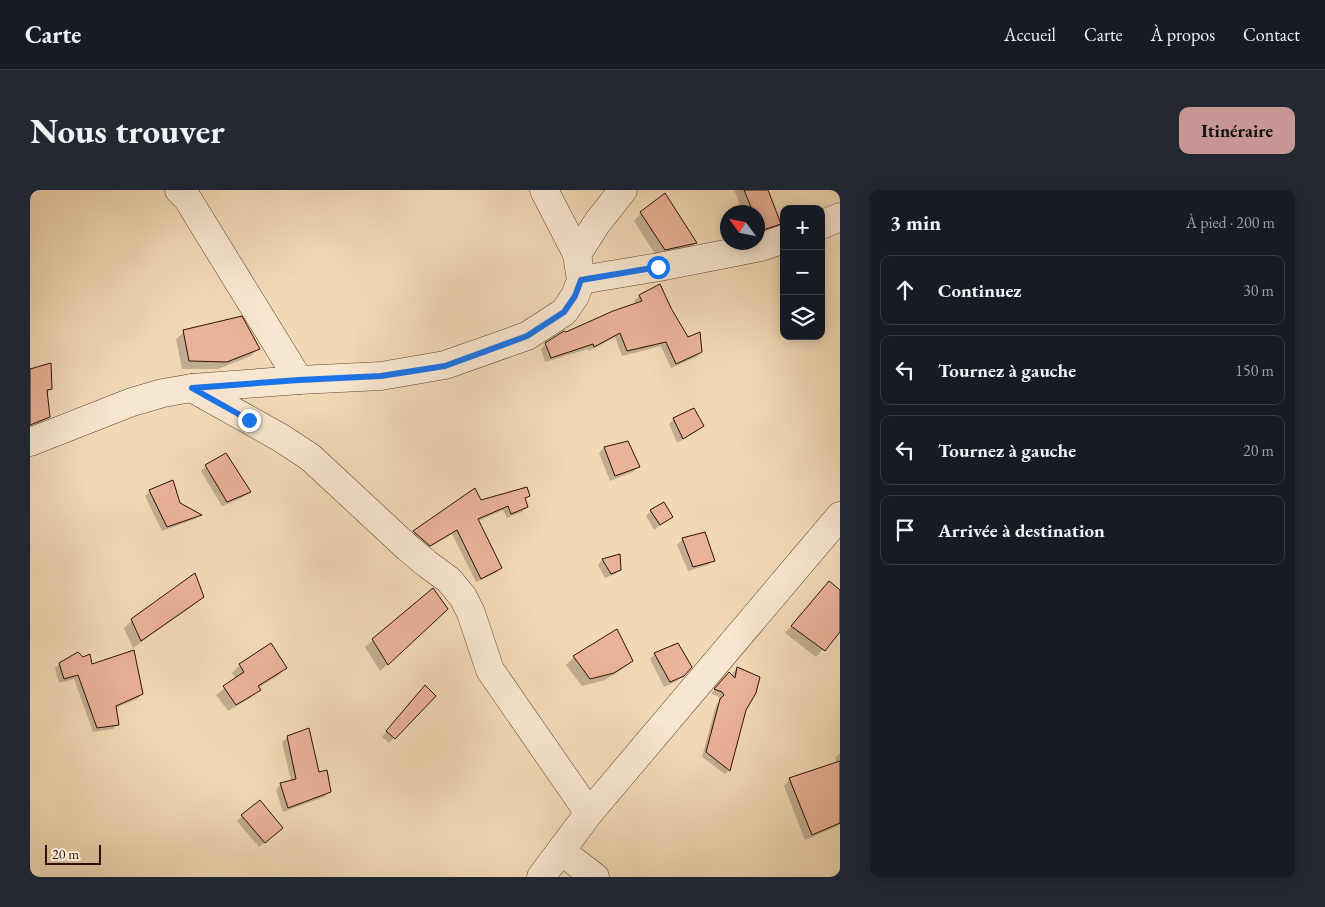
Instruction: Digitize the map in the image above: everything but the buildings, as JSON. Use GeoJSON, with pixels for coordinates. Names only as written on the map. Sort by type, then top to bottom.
{"type":"FeatureCollection","features":[{"type":"Feature","properties":{"kind":"street"},"geometry":{"type":"LineString","coordinates":[[179,190],[187,198],[299,380]]}},
{"type":"Feature","properties":{"kind":"street"},"geometry":{"type":"LineString","coordinates":[[544,190],[579,267]]}},
{"type":"Feature","properties":{"kind":"street"},"geometry":{"type":"LineString","coordinates":[[30,442],[132,402],[163,393],[192,388],[381,376],[445,366],[527,336],[564,312],[575,296],[579,267],[597,223],[623,190]]}},
{"type":"Feature","properties":{"kind":"street"},"geometry":{"type":"LineString","coordinates":[[825,223],[840,217]]}},
{"type":"Feature","properties":{"kind":"street"},"geometry":{"type":"LineString","coordinates":[[579,267],[658,267],[761,247],[780,240]]}},
{"type":"Feature","properties":{"kind":"street"},"geometry":{"type":"LineString","coordinates":[[192,388],[281,438],[310,457],[408,548],[449,580],[463,597],[471,613],[490,670],[589,812]]}},
{"type":"Feature","properties":{"kind":"street"},"geometry":{"type":"LineString","coordinates":[[541,877],[589,812],[840,516]]}},
{"type":"Feature","properties":{"kind":"street"},"geometry":{"type":"LineString","coordinates":[[561,851],[595,877]]}},
{"type":"Feature","properties":{"kind":"route"},"geometry":{"type":"LineString","coordinates":[[249,420],[192,388],[381,376],[445,366],[527,336],[564,312],[575,296],[581,280],[658,267]]}}]}
